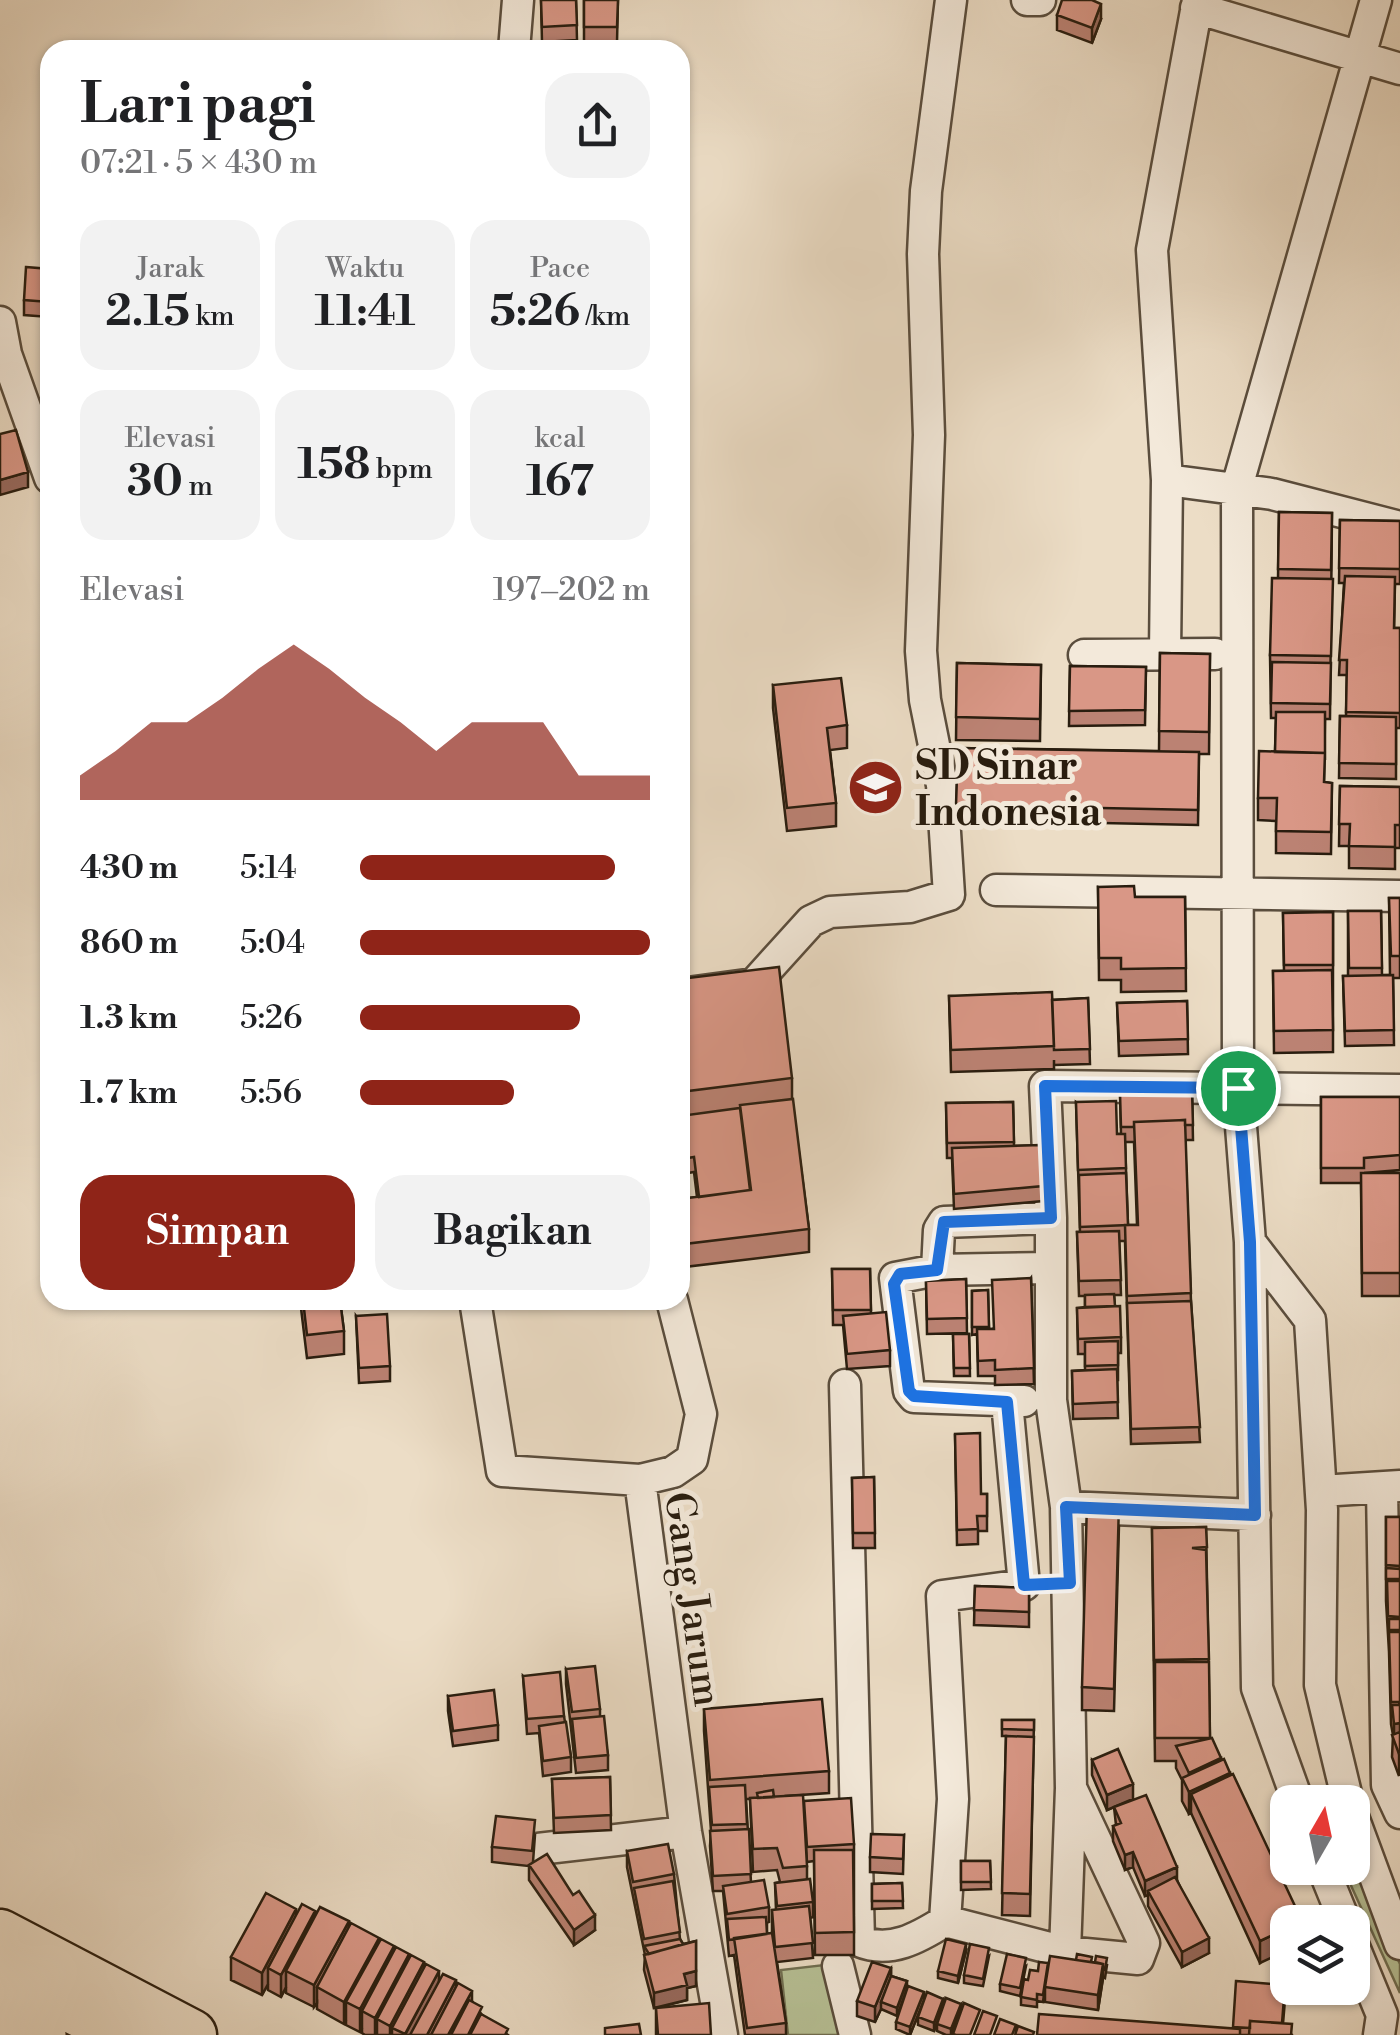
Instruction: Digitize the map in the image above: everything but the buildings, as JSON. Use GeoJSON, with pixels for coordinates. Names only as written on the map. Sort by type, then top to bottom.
{"type":"FeatureCollection","features":[{"type":"Feature","properties":{"kind":"highway"},"geometry":{"type":"LineString","coordinates":[[0,1935],[191,2035]]}},
{"type":"Feature","properties":{"kind":"highway"},"geometry":{"type":"LineString","coordinates":[[0,1968],[132,2035]]}},
{"type":"Feature","properties":{"kind":"highway"},"geometry":{"type":"LineString","coordinates":[[0,2015],[38,2035]]}},
{"type":"Feature","properties":{"kind":"street"},"geometry":{"type":"LineString","coordinates":[[515,40],[518,0]]}},
{"type":"Feature","properties":{"kind":"street"},"geometry":{"type":"LineString","coordinates":[[690,993],[754,984],[811,920],[830,912],[910,907],[949,895],[942,785],[925,700],[922,650],[929,435],[923,254],[926,190],[951,0]]}},
{"type":"Feature","properties":{"kind":"street"},"geometry":{"type":"LineString","coordinates":[[1027,0],[1040,0]]}},
{"type":"Feature","properties":{"kind":"street"},"geometry":{"type":"LineString","coordinates":[[1292,1785],[1257,1688],[1250,1242],[1238,1088],[1237,488],[1376,0]]}},
{"type":"Feature","properties":{"kind":"street"},"geometry":{"type":"LineString","coordinates":[[1165,654],[1167,480],[1152,250],[1197,4],[1400,68]]}},
{"type":"Feature","properties":{"kind":"street"},"geometry":{"type":"LineString","coordinates":[[0,322],[6,354],[40,450]]}},
{"type":"Feature","properties":{"kind":"street"},"geometry":{"type":"LineString","coordinates":[[1167,480],[1237,488],[1400,527]]}},
{"type":"Feature","properties":{"kind":"street"},"geometry":{"type":"LineString","coordinates":[[1084,655],[1215,654]]}},
{"type":"Feature","properties":{"kind":"street"},"geometry":{"type":"LineString","coordinates":[[996,890],[1400,896]]}},
{"type":"Feature","properties":{"kind":"street"},"geometry":{"type":"LineString","coordinates":[[1065,1952],[1071,1788],[1070,1583],[1066,1507],[1052,1400],[1051,1218],[1045,1086],[1400,1090]]}},
{"type":"Feature","properties":{"kind":"street"},"geometry":{"type":"LineString","coordinates":[[937,1270],[944,1222],[1051,1218]]}},
{"type":"Feature","properties":{"kind":"street"},"geometry":{"type":"LineString","coordinates":[[1250,1242],[1310,1320],[1321,1500],[1320,1686],[1344,1785]]}},
{"type":"Feature","properties":{"kind":"street"},"geometry":{"type":"LineString","coordinates":[[1051,1268],[937,1270],[895,1278],[909,1391],[920,1400],[1052,1400]]}},
{"type":"Feature","properties":{"kind":"street","name":"Gang Jarum"},"geometry":{"type":"LineString","coordinates":[[477,1310],[502,1471],[640,1480],[686,1832],[722,2035]]}},
{"type":"Feature","properties":{"kind":"street"},"geometry":{"type":"LineString","coordinates":[[640,1480],[673,1472],[692,1459],[701,1414],[675,1310]]}},
{"type":"Feature","properties":{"kind":"street"},"geometry":{"type":"LineString","coordinates":[[845,1385],[859,1940],[877,1948],[916,1938],[945,1921],[1065,1952],[1138,1959],[1144,1943],[1071,1788]]}},
{"type":"Feature","properties":{"kind":"street"},"geometry":{"type":"LineString","coordinates":[[1007,1402],[1024,1585]]}},
{"type":"Feature","properties":{"kind":"street"},"geometry":{"type":"LineString","coordinates":[[1321,1500],[1391,1497],[1387,1785],[1400,1813]]}},
{"type":"Feature","properties":{"kind":"street"},"geometry":{"type":"LineString","coordinates":[[1066,1507],[1255,1515]]}},
{"type":"Feature","properties":{"kind":"street"},"geometry":{"type":"LineString","coordinates":[[945,1921],[953,1799],[942,1596],[1070,1583]]}},
{"type":"Feature","properties":{"kind":"street"},"geometry":{"type":"LineString","coordinates":[[538,1849],[686,1832]]}},
{"type":"Feature","properties":{"kind":"street"},"geometry":{"type":"LineString","coordinates":[[1370,1863],[1400,1944]]}},
{"type":"Feature","properties":{"kind":"street"},"geometry":{"type":"LineString","coordinates":[[838,1966],[861,2033]]}},
{"type":"Feature","properties":{"kind":"street"},"geometry":{"type":"LineString","coordinates":[[1370,1986],[1382,2015],[1380,2035]]}},
{"type":"Feature","properties":{"kind":"green space"},"geometry":{"type":"Polygon","coordinates":[[[1351,1885],[1363,1885],[1400,1964],[1400,1993],[1370,1927],[1370,1905],[1360,1905],[1351,1885]]]}},
{"type":"Feature","properties":{"kind":"green space"},"geometry":{"type":"Polygon","coordinates":[[[824,1965],[841,2035],[788,2035],[781,1970],[824,1965]]]}},
{"type":"Feature","properties":{"kind":"place","name":"SD Sinar Indonesia"},"geometry":{"type":"Point","coordinates":[876,788]}},
{"type":"Feature","properties":{"kind":"route"},"geometry":{"type":"LineString","coordinates":[[1045,1086],[1238,1088],[1250,1242],[1255,1515],[1066,1507],[1070,1583],[1024,1585],[1007,1402],[920,1400],[909,1391],[895,1278],[937,1270],[944,1222],[1051,1218],[1045,1086]]}}]}
